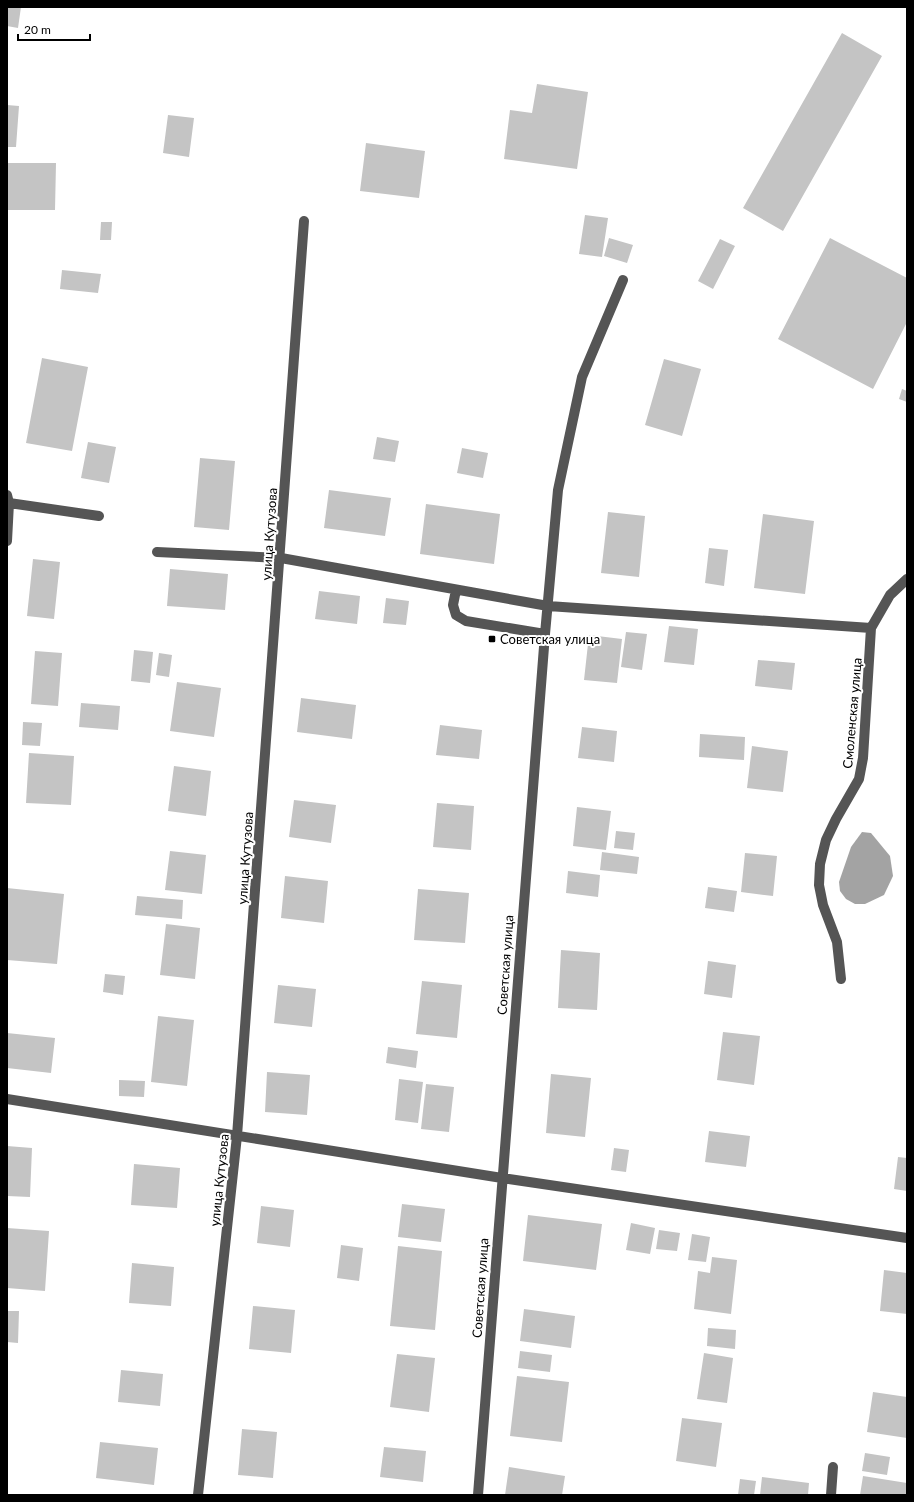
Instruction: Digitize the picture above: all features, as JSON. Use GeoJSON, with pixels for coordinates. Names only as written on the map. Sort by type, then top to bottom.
{"type":"FeatureCollection","features":[{"type":"Feature","properties":{"kind":"street","name":"улица Кутузова"},"geometry":{"type":"LineString","coordinates":[[198,1495],[237,1136],[281,558],[304,221]]}},
{"type":"Feature","properties":{"kind":"street","name":"Советская улица"},"geometry":{"type":"LineString","coordinates":[[478,1495],[544,634],[548,606],[558,490],[582,377],[623,280]]}},
{"type":"Feature","properties":{"kind":"street"},"geometry":{"type":"LineString","coordinates":[[7,541],[8,499],[99,516]]}},
{"type":"Feature","properties":{"kind":"street"},"geometry":{"type":"LineString","coordinates":[[157,552],[281,558],[548,606],[871,628],[890,595],[907,579]]}},
{"type":"Feature","properties":{"kind":"street"},"geometry":{"type":"LineString","coordinates":[[456,590],[453,605],[456,615],[466,621],[544,634]]}},
{"type":"Feature","properties":{"kind":"street","name":"Смоленская улица"},"geometry":{"type":"LineString","coordinates":[[841,979],[837,942],[823,905],[819,885],[820,864],[826,840],[859,779],[863,758],[871,628]]}},
{"type":"Feature","properties":{"kind":"street"},"geometry":{"type":"LineString","coordinates":[[7,1099],[502,1178],[907,1238]]}},
{"type":"Feature","properties":{"kind":"street"},"geometry":{"type":"LineString","coordinates":[[831,1495],[833,1467]]}},
{"type":"Feature","properties":{"kind":"shaded area"},"geometry":{"type":"Polygon","coordinates":[[[862,832],[871,833],[890,856],[893,876],[884,895],[865,904],[855,904],[846,899],[840,891],[839,882],[851,847],[862,832]]]}},
{"type":"Feature","properties":{"kind":"building"},"geometry":{"type":"Polygon","coordinates":[[[7,7],[21,7],[18,28],[7,26],[7,7]]]}},
{"type":"Feature","properties":{"kind":"building"},"geometry":{"type":"Polygon","coordinates":[[[842,33],[882,56],[783,231],[743,208],[842,33]]]}},
{"type":"Feature","properties":{"kind":"building"},"geometry":{"type":"Polygon","coordinates":[[[537,84],[588,92],[577,169],[504,159],[510,110],[532,113],[537,84]]]}},
{"type":"Feature","properties":{"kind":"building"},"geometry":{"type":"Polygon","coordinates":[[[7,105],[19,106],[16,147],[7,147],[7,105]]]}},
{"type":"Feature","properties":{"kind":"building"},"geometry":{"type":"Polygon","coordinates":[[[168,115],[194,118],[189,157],[163,153],[168,115]]]}},
{"type":"Feature","properties":{"kind":"building"},"geometry":{"type":"Polygon","coordinates":[[[366,143],[425,151],[419,198],[360,191],[366,143]]]}},
{"type":"Feature","properties":{"kind":"building"},"geometry":{"type":"Polygon","coordinates":[[[8,163],[56,163],[55,210],[8,210],[8,163]]]}},
{"type":"Feature","properties":{"kind":"building"},"geometry":{"type":"Polygon","coordinates":[[[585,215],[608,218],[602,257],[579,254],[585,215]]]}},
{"type":"Feature","properties":{"kind":"building"},"geometry":{"type":"Polygon","coordinates":[[[101,222],[112,222],[111,240],[100,240],[101,222]]]}},
{"type":"Feature","properties":{"kind":"building"},"geometry":{"type":"Polygon","coordinates":[[[609,238],[633,245],[627,263],[604,256],[609,238]]]}},
{"type":"Feature","properties":{"kind":"building"},"geometry":{"type":"Polygon","coordinates":[[[830,238],[907,278],[907,322],[873,389],[778,339],[830,238]]]}},
{"type":"Feature","properties":{"kind":"building"},"geometry":{"type":"Polygon","coordinates":[[[720,239],[735,246],[713,289],[698,281],[720,239]]]}},
{"type":"Feature","properties":{"kind":"building"},"geometry":{"type":"Polygon","coordinates":[[[62,270],[101,274],[98,293],[60,289],[62,270]]]}},
{"type":"Feature","properties":{"kind":"building"},"geometry":{"type":"Polygon","coordinates":[[[42,358],[88,367],[72,451],[26,443],[42,358]]]}},
{"type":"Feature","properties":{"kind":"building"},"geometry":{"type":"Polygon","coordinates":[[[664,359],[701,369],[682,436],[645,425],[664,359]]]}},
{"type":"Feature","properties":{"kind":"building"},"geometry":{"type":"Polygon","coordinates":[[[902,389],[907,391],[907,402],[899,399],[902,389]]]}},
{"type":"Feature","properties":{"kind":"building"},"geometry":{"type":"Polygon","coordinates":[[[377,437],[399,441],[395,462],[373,459],[377,437]]]}},
{"type":"Feature","properties":{"kind":"building"},"geometry":{"type":"Polygon","coordinates":[[[88,442],[116,447],[109,483],[81,478],[88,442]]]}},
{"type":"Feature","properties":{"kind":"building"},"geometry":{"type":"Polygon","coordinates":[[[462,448],[488,453],[483,478],[457,473],[462,448]]]}},
{"type":"Feature","properties":{"kind":"building"},"geometry":{"type":"Polygon","coordinates":[[[200,458],[235,461],[229,530],[194,527],[200,458]]]}},
{"type":"Feature","properties":{"kind":"building"},"geometry":{"type":"Polygon","coordinates":[[[329,490],[391,498],[385,536],[324,528],[329,490]]]}},
{"type":"Feature","properties":{"kind":"building"},"geometry":{"type":"Polygon","coordinates":[[[426,504],[500,514],[494,564],[420,554],[426,504]]]}},
{"type":"Feature","properties":{"kind":"building"},"geometry":{"type":"Polygon","coordinates":[[[608,512],[645,516],[639,577],[601,573],[608,512]]]}},
{"type":"Feature","properties":{"kind":"building"},"geometry":{"type":"Polygon","coordinates":[[[763,514],[814,521],[805,594],[754,588],[763,514]]]}},
{"type":"Feature","properties":{"kind":"building"},"geometry":{"type":"Polygon","coordinates":[[[709,548],[728,550],[724,586],[705,583],[709,548]]]}},
{"type":"Feature","properties":{"kind":"building"},"geometry":{"type":"Polygon","coordinates":[[[33,559],[60,562],[54,619],[27,616],[33,559]]]}},
{"type":"Feature","properties":{"kind":"building"},"geometry":{"type":"Polygon","coordinates":[[[170,569],[228,574],[225,610],[167,606],[170,569]]]}},
{"type":"Feature","properties":{"kind":"building"},"geometry":{"type":"Polygon","coordinates":[[[319,591],[360,596],[357,624],[315,619],[319,591]]]}},
{"type":"Feature","properties":{"kind":"building"},"geometry":{"type":"Polygon","coordinates":[[[386,598],[409,601],[406,625],[383,623],[386,598]]]}},
{"type":"Feature","properties":{"kind":"building"},"geometry":{"type":"Polygon","coordinates":[[[669,626],[698,629],[694,665],[664,662],[669,626]]]}},
{"type":"Feature","properties":{"kind":"building"},"geometry":{"type":"Polygon","coordinates":[[[626,632],[647,634],[642,670],[621,667],[626,632]]]}},
{"type":"Feature","properties":{"kind":"building"},"geometry":{"type":"Polygon","coordinates":[[[589,635],[622,639],[617,683],[584,680],[589,635]]]}},
{"type":"Feature","properties":{"kind":"building"},"geometry":{"type":"Polygon","coordinates":[[[134,650],[153,652],[150,683],[131,681],[134,650]]]}},
{"type":"Feature","properties":{"kind":"building"},"geometry":{"type":"Polygon","coordinates":[[[35,651],[62,653],[58,706],[31,704],[35,651]]]}},
{"type":"Feature","properties":{"kind":"building"},"geometry":{"type":"Polygon","coordinates":[[[159,653],[172,655],[169,677],[156,675],[159,653]]]}},
{"type":"Feature","properties":{"kind":"building"},"geometry":{"type":"Polygon","coordinates":[[[758,660],[795,663],[792,690],[755,686],[758,660]]]}},
{"type":"Feature","properties":{"kind":"building"},"geometry":{"type":"Polygon","coordinates":[[[177,682],[221,688],[214,737],[170,731],[177,682]]]}},
{"type":"Feature","properties":{"kind":"building"},"geometry":{"type":"Polygon","coordinates":[[[301,698],[356,705],[352,739],[297,732],[301,698]]]}},
{"type":"Feature","properties":{"kind":"building"},"geometry":{"type":"Polygon","coordinates":[[[81,703],[120,706],[118,730],[79,727],[81,703]]]}},
{"type":"Feature","properties":{"kind":"building"},"geometry":{"type":"Polygon","coordinates":[[[23,722],[42,723],[40,746],[22,745],[23,722]]]}},
{"type":"Feature","properties":{"kind":"building"},"geometry":{"type":"Polygon","coordinates":[[[440,725],[482,730],[479,759],[436,755],[440,725]]]}},
{"type":"Feature","properties":{"kind":"building"},"geometry":{"type":"Polygon","coordinates":[[[582,727],[617,731],[614,762],[578,758],[582,727]]]}},
{"type":"Feature","properties":{"kind":"building"},"geometry":{"type":"Polygon","coordinates":[[[700,734],[745,737],[744,760],[699,757],[700,734]]]}},
{"type":"Feature","properties":{"kind":"building"},"geometry":{"type":"Polygon","coordinates":[[[752,746],[788,751],[783,792],[747,788],[752,746]]]}},
{"type":"Feature","properties":{"kind":"building"},"geometry":{"type":"Polygon","coordinates":[[[29,753],[74,756],[71,805],[26,803],[29,753]]]}},
{"type":"Feature","properties":{"kind":"building"},"geometry":{"type":"Polygon","coordinates":[[[174,766],[211,771],[206,816],[168,811],[174,766]]]}},
{"type":"Feature","properties":{"kind":"building"},"geometry":{"type":"Polygon","coordinates":[[[294,800],[336,805],[331,843],[289,837],[294,800]]]}},
{"type":"Feature","properties":{"kind":"building"},"geometry":{"type":"Polygon","coordinates":[[[437,803],[474,806],[471,850],[433,847],[437,803]]]}},
{"type":"Feature","properties":{"kind":"building"},"geometry":{"type":"Polygon","coordinates":[[[577,807],[611,811],[606,850],[573,846],[577,807]]]}},
{"type":"Feature","properties":{"kind":"building"},"geometry":{"type":"Polygon","coordinates":[[[616,831],[635,833],[633,850],[614,848],[616,831]]]}},
{"type":"Feature","properties":{"kind":"building"},"geometry":{"type":"Polygon","coordinates":[[[170,851],[206,855],[202,894],[165,890],[170,851]]]}},
{"type":"Feature","properties":{"kind":"building"},"geometry":{"type":"Polygon","coordinates":[[[602,852],[639,857],[637,874],[600,870],[602,852]]]}},
{"type":"Feature","properties":{"kind":"building"},"geometry":{"type":"Polygon","coordinates":[[[745,853],[777,856],[773,896],[741,892],[745,853]]]}},
{"type":"Feature","properties":{"kind":"building"},"geometry":{"type":"Polygon","coordinates":[[[568,871],[600,875],[598,897],[566,893],[568,871]]]}},
{"type":"Feature","properties":{"kind":"building"},"geometry":{"type":"Polygon","coordinates":[[[285,876],[328,881],[324,923],[281,918],[285,876]]]}},
{"type":"Feature","properties":{"kind":"building"},"geometry":{"type":"Polygon","coordinates":[[[708,887],[737,891],[734,912],[705,908],[708,887]]]}},
{"type":"Feature","properties":{"kind":"building"},"geometry":{"type":"Polygon","coordinates":[[[7,888],[64,894],[57,964],[7,960],[7,888]]]}},
{"type":"Feature","properties":{"kind":"building"},"geometry":{"type":"Polygon","coordinates":[[[418,889],[469,893],[465,943],[414,940],[418,889]]]}},
{"type":"Feature","properties":{"kind":"building"},"geometry":{"type":"Polygon","coordinates":[[[137,896],[183,900],[182,919],[135,915],[137,896]]]}},
{"type":"Feature","properties":{"kind":"building"},"geometry":{"type":"Polygon","coordinates":[[[166,924],[200,928],[195,979],[160,975],[166,924]]]}},
{"type":"Feature","properties":{"kind":"building"},"geometry":{"type":"Polygon","coordinates":[[[561,950],[600,953],[597,1010],[558,1008],[561,950]]]}},
{"type":"Feature","properties":{"kind":"building"},"geometry":{"type":"Polygon","coordinates":[[[708,961],[736,965],[732,998],[704,994],[708,961]]]}},
{"type":"Feature","properties":{"kind":"building"},"geometry":{"type":"Polygon","coordinates":[[[105,974],[125,976],[123,995],[103,992],[105,974]]]}},
{"type":"Feature","properties":{"kind":"building"},"geometry":{"type":"Polygon","coordinates":[[[422,981],[462,985],[457,1038],[416,1034],[422,981]]]}},
{"type":"Feature","properties":{"kind":"building"},"geometry":{"type":"Polygon","coordinates":[[[278,985],[316,989],[312,1027],[274,1023],[278,985]]]}},
{"type":"Feature","properties":{"kind":"building"},"geometry":{"type":"Polygon","coordinates":[[[158,1016],[194,1020],[187,1086],[151,1082],[158,1016]]]}},
{"type":"Feature","properties":{"kind":"building"},"geometry":{"type":"Polygon","coordinates":[[[723,1032],[760,1036],[754,1085],[717,1080],[723,1032]]]}},
{"type":"Feature","properties":{"kind":"building"},"geometry":{"type":"Polygon","coordinates":[[[7,1033],[55,1038],[51,1073],[7,1068],[7,1033]]]}},
{"type":"Feature","properties":{"kind":"building"},"geometry":{"type":"Polygon","coordinates":[[[388,1047],[418,1051],[416,1068],[386,1063],[388,1047]]]}},
{"type":"Feature","properties":{"kind":"building"},"geometry":{"type":"Polygon","coordinates":[[[267,1072],[310,1075],[307,1115],[265,1112],[267,1072]]]}},
{"type":"Feature","properties":{"kind":"building"},"geometry":{"type":"Polygon","coordinates":[[[551,1074],[591,1078],[585,1137],[546,1133],[551,1074]]]}},
{"type":"Feature","properties":{"kind":"building"},"geometry":{"type":"Polygon","coordinates":[[[399,1079],[423,1082],[418,1123],[395,1120],[399,1079]]]}},
{"type":"Feature","properties":{"kind":"building"},"geometry":{"type":"Polygon","coordinates":[[[119,1080],[145,1081],[144,1097],[119,1096],[119,1080]]]}},
{"type":"Feature","properties":{"kind":"building"},"geometry":{"type":"Polygon","coordinates":[[[426,1084],[454,1087],[449,1132],[421,1129],[426,1084]]]}},
{"type":"Feature","properties":{"kind":"building"},"geometry":{"type":"Polygon","coordinates":[[[709,1131],[750,1136],[746,1167],[705,1162],[709,1131]]]}},
{"type":"Feature","properties":{"kind":"building"},"geometry":{"type":"Polygon","coordinates":[[[7,1146],[32,1148],[30,1197],[7,1196],[7,1146]]]}},
{"type":"Feature","properties":{"kind":"building"},"geometry":{"type":"Polygon","coordinates":[[[614,1148],[629,1150],[626,1172],[611,1170],[614,1148]]]}},
{"type":"Feature","properties":{"kind":"building"},"geometry":{"type":"Polygon","coordinates":[[[898,1157],[907,1158],[907,1191],[894,1189],[898,1157]]]}},
{"type":"Feature","properties":{"kind":"building"},"geometry":{"type":"Polygon","coordinates":[[[134,1164],[180,1168],[177,1208],[131,1205],[134,1164]]]}},
{"type":"Feature","properties":{"kind":"building"},"geometry":{"type":"Polygon","coordinates":[[[402,1204],[445,1209],[441,1242],[398,1237],[402,1204]]]}},
{"type":"Feature","properties":{"kind":"building"},"geometry":{"type":"Polygon","coordinates":[[[261,1206],[294,1210],[290,1247],[257,1243],[261,1206]]]}},
{"type":"Feature","properties":{"kind":"building"},"geometry":{"type":"Polygon","coordinates":[[[528,1215],[602,1224],[596,1270],[523,1261],[528,1215]]]}},
{"type":"Feature","properties":{"kind":"building"},"geometry":{"type":"Polygon","coordinates":[[[631,1223],[655,1228],[650,1254],[626,1250],[631,1223]]]}},
{"type":"Feature","properties":{"kind":"building"},"geometry":{"type":"Polygon","coordinates":[[[7,1228],[49,1231],[45,1291],[7,1288],[7,1228]]]}},
{"type":"Feature","properties":{"kind":"building"},"geometry":{"type":"Polygon","coordinates":[[[659,1230],[680,1233],[677,1251],[656,1249],[659,1230]]]}},
{"type":"Feature","properties":{"kind":"building"},"geometry":{"type":"Polygon","coordinates":[[[692,1234],[710,1237],[706,1262],[688,1260],[692,1234]]]}},
{"type":"Feature","properties":{"kind":"building"},"geometry":{"type":"Polygon","coordinates":[[[341,1245],[363,1248],[359,1281],[337,1278],[341,1245]]]}},
{"type":"Feature","properties":{"kind":"building"},"geometry":{"type":"Polygon","coordinates":[[[398,1246],[442,1251],[435,1330],[390,1326],[398,1246]]]}},
{"type":"Feature","properties":{"kind":"building"},"geometry":{"type":"Polygon","coordinates":[[[712,1257],[737,1260],[731,1314],[694,1309],[698,1271],[710,1273],[712,1257]]]}},
{"type":"Feature","properties":{"kind":"building"},"geometry":{"type":"Polygon","coordinates":[[[132,1263],[174,1267],[171,1306],[129,1303],[132,1263]]]}},
{"type":"Feature","properties":{"kind":"building"},"geometry":{"type":"Polygon","coordinates":[[[884,1270],[907,1273],[907,1314],[880,1311],[884,1270]]]}},
{"type":"Feature","properties":{"kind":"building"},"geometry":{"type":"Polygon","coordinates":[[[253,1306],[295,1310],[291,1353],[249,1349],[253,1306]]]}},
{"type":"Feature","properties":{"kind":"building"},"geometry":{"type":"Polygon","coordinates":[[[524,1309],[575,1316],[571,1348],[520,1341],[524,1309]]]}},
{"type":"Feature","properties":{"kind":"building"},"geometry":{"type":"Polygon","coordinates":[[[7,1311],[19,1311],[18,1343],[7,1342],[7,1311]]]}},
{"type":"Feature","properties":{"kind":"building"},"geometry":{"type":"Polygon","coordinates":[[[708,1328],[736,1330],[735,1349],[707,1346],[708,1328]]]}},
{"type":"Feature","properties":{"kind":"building"},"geometry":{"type":"Polygon","coordinates":[[[520,1351],[552,1355],[550,1372],[518,1368],[520,1351]]]}},
{"type":"Feature","properties":{"kind":"building"},"geometry":{"type":"Polygon","coordinates":[[[704,1353],[733,1358],[727,1403],[697,1399],[704,1353]]]}},
{"type":"Feature","properties":{"kind":"building"},"geometry":{"type":"Polygon","coordinates":[[[397,1354],[435,1358],[429,1412],[390,1407],[397,1354]]]}},
{"type":"Feature","properties":{"kind":"building"},"geometry":{"type":"Polygon","coordinates":[[[121,1370],[163,1374],[160,1406],[118,1402],[121,1370]]]}},
{"type":"Feature","properties":{"kind":"building"},"geometry":{"type":"Polygon","coordinates":[[[517,1376],[569,1382],[562,1442],[510,1436],[517,1376]]]}},
{"type":"Feature","properties":{"kind":"building"},"geometry":{"type":"Polygon","coordinates":[[[873,1392],[907,1397],[907,1438],[867,1432],[873,1392]]]}},
{"type":"Feature","properties":{"kind":"building"},"geometry":{"type":"Polygon","coordinates":[[[682,1418],[722,1423],[716,1467],[676,1461],[682,1418]]]}},
{"type":"Feature","properties":{"kind":"building"},"geometry":{"type":"Polygon","coordinates":[[[242,1429],[277,1432],[273,1478],[238,1475],[242,1429]]]}},
{"type":"Feature","properties":{"kind":"building"},"geometry":{"type":"Polygon","coordinates":[[[100,1442],[158,1448],[154,1485],[96,1478],[100,1442]]]}},
{"type":"Feature","properties":{"kind":"building"},"geometry":{"type":"Polygon","coordinates":[[[384,1447],[426,1451],[423,1482],[380,1477],[384,1447]]]}},
{"type":"Feature","properties":{"kind":"building"},"geometry":{"type":"Polygon","coordinates":[[[865,1453],[890,1457],[887,1475],[862,1471],[865,1453]]]}},
{"type":"Feature","properties":{"kind":"building"},"geometry":{"type":"Polygon","coordinates":[[[509,1467],[565,1476],[562,1495],[505,1495],[509,1467]]]}},
{"type":"Feature","properties":{"kind":"building"},"geometry":{"type":"Polygon","coordinates":[[[863,1476],[907,1483],[907,1495],[860,1495],[863,1476]]]}},
{"type":"Feature","properties":{"kind":"building"},"geometry":{"type":"Polygon","coordinates":[[[762,1477],[809,1483],[808,1495],[760,1495],[762,1477]]]}},
{"type":"Feature","properties":{"kind":"building"},"geometry":{"type":"Polygon","coordinates":[[[740,1479],[756,1481],[754,1495],[738,1495],[740,1479]]]}},
{"type":"Feature","properties":{"kind":"place","name":"Советская улица"},"geometry":{"type":"Point","coordinates":[492,639]}}]}
